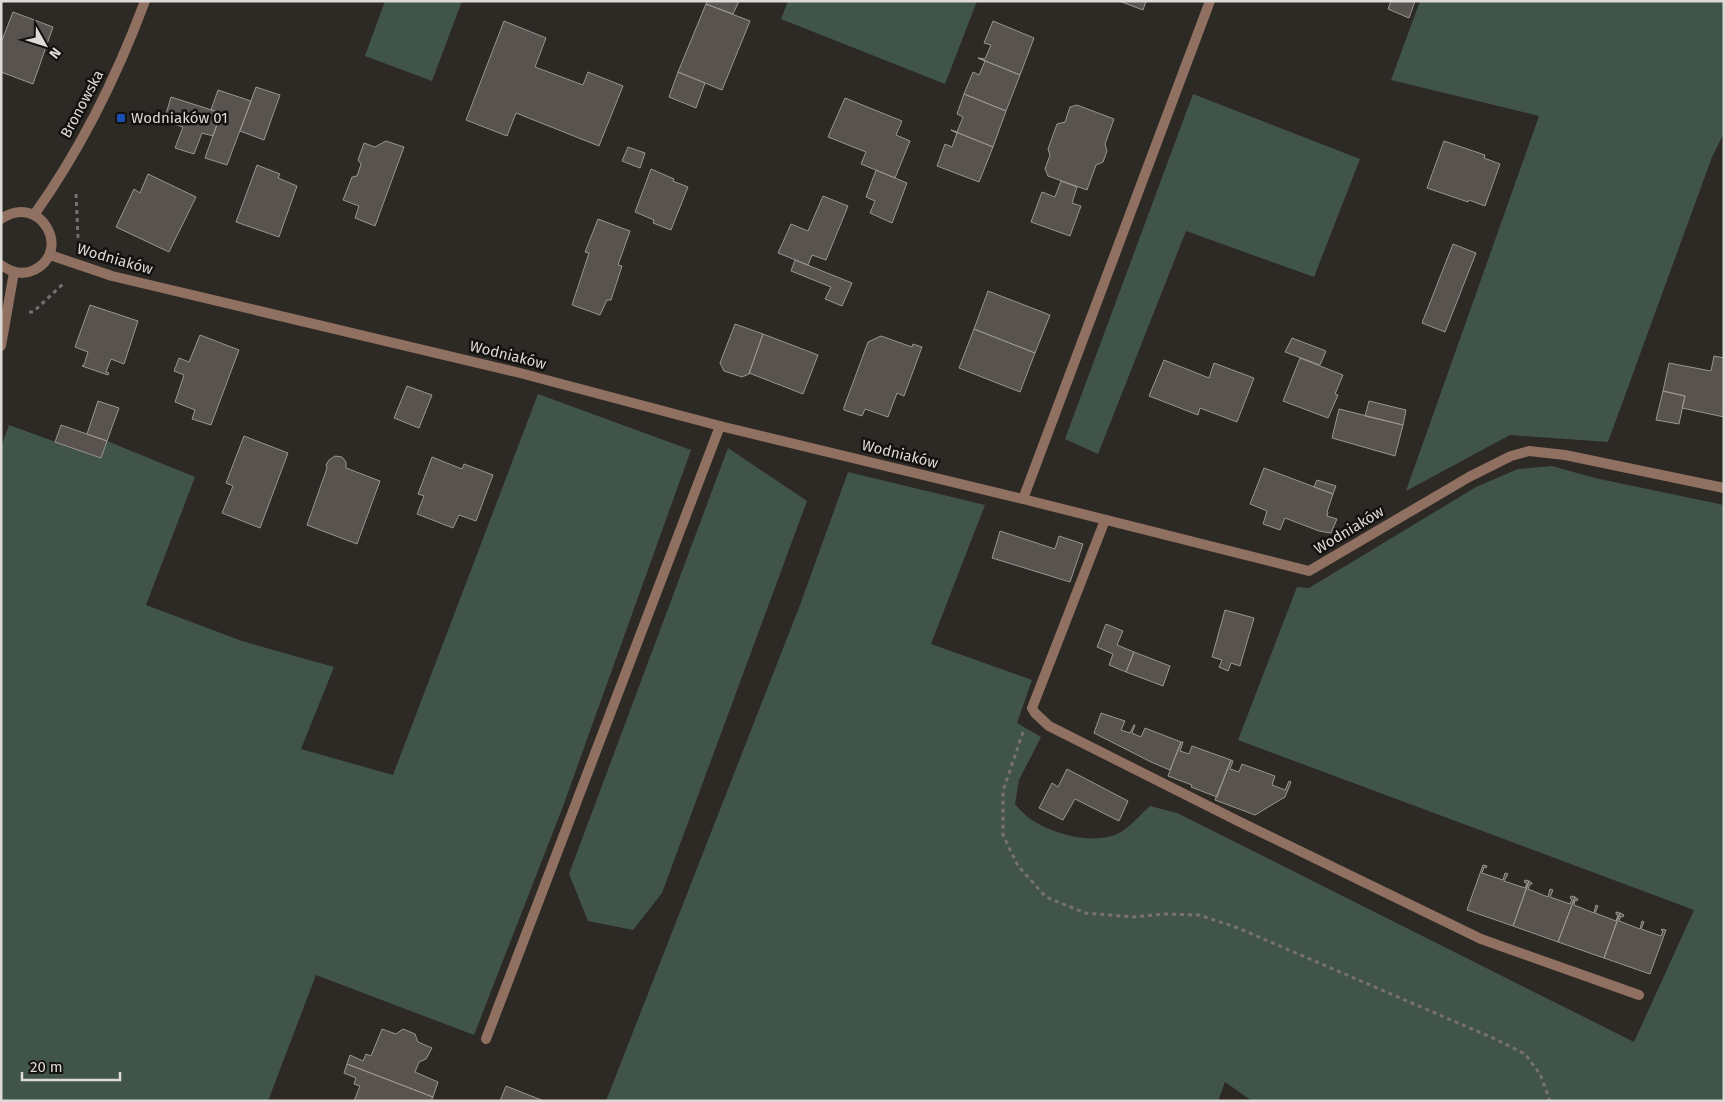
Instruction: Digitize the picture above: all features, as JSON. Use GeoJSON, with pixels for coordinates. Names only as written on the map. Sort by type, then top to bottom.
{"type":"FeatureCollection","features":[{"type":"Feature","properties":{"kind":"street","name":"Bronowska"},"geometry":{"type":"LineString","coordinates":[[34,215],[56,184],[101,104],[124,56],[145,1]]}},
{"type":"Feature","properties":{"kind":"street"},"geometry":{"type":"LineString","coordinates":[[1023,499],[1210,1]]}},
{"type":"Feature","properties":{"kind":"street"},"geometry":{"type":"LineString","coordinates":[[1,219],[7,215],[21,212],[34,215],[44,221],[52,242],[50,255],[45,262],[31,272],[14,272],[1,265]]}},
{"type":"Feature","properties":{"kind":"street","name":"Wodniaków"},"geometry":{"type":"LineString","coordinates":[[50,255],[112,276],[520,373],[720,426],[1023,499],[1309,571],[1469,477],[1511,456],[1529,451],[1584,458],[1724,488]]}},
{"type":"Feature","properties":{"kind":"street"},"geometry":{"type":"LineString","coordinates":[[1,346],[14,272]]}},
{"type":"Feature","properties":{"kind":"street"},"geometry":{"type":"LineString","coordinates":[[486,1039],[720,426]]}},
{"type":"Feature","properties":{"kind":"street"},"geometry":{"type":"LineString","coordinates":[[1105,520],[1032,708],[1049,726],[1472,935],[1640,995]]}},
{"type":"Feature","properties":{"kind":"path"},"geometry":{"type":"LineString","coordinates":[[80,188],[75,195],[78,237],[83,245]]}},
{"type":"Feature","properties":{"kind":"path"},"geometry":{"type":"LineString","coordinates":[[32,312],[61,284],[70,280]]}},
{"type":"Feature","properties":{"kind":"path"},"geometry":{"type":"LineString","coordinates":[[1032,708],[1003,791],[1003,834],[1018,866],[1046,897],[1085,913],[1132,917],[1165,914],[1199,915],[1238,928],[1493,1038],[1525,1054],[1540,1074],[1550,1101]]}},
{"type":"Feature","properties":{"kind":"green space"},"geometry":{"type":"Polygon","coordinates":[[[385,1],[462,1],[432,81],[365,56],[385,1]]]}},
{"type":"Feature","properties":{"kind":"green space"},"geometry":{"type":"Polygon","coordinates":[[[788,1],[977,1],[945,84],[781,19],[788,1]]]}},
{"type":"Feature","properties":{"kind":"green space"},"geometry":{"type":"Polygon","coordinates":[[[1420,1],[1724,1],[1724,133],[1712,157],[1608,442],[1510,435],[1406,491],[1539,116],[1391,80],[1420,1]]]}},
{"type":"Feature","properties":{"kind":"green space"},"geometry":{"type":"Polygon","coordinates":[[[1193,94],[1360,159],[1314,277],[1186,231],[1098,454],[1065,439],[1193,94]]]}},
{"type":"Feature","properties":{"kind":"green space"},"geometry":{"type":"Polygon","coordinates":[[[538,394],[691,450],[562,809],[474,1035],[316,975],[268,1101],[1,1101],[1,447],[9,425],[100,458],[107,441],[195,477],[146,605],[242,641],[334,667],[301,749],[393,775],[538,394]]]}},
{"type":"Feature","properties":{"kind":"green space"},"geometry":{"type":"Polygon","coordinates":[[[728,448],[807,501],[662,893],[633,930],[588,921],[569,874],[728,448]]]}},
{"type":"Feature","properties":{"kind":"green space"},"geometry":{"type":"Polygon","coordinates":[[[1552,466],[1595,478],[1724,505],[1724,1101],[1252,1101],[1225,1082],[1218,1101],[606,1101],[800,605],[848,472],[985,505],[931,644],[1032,680],[1017,723],[1041,737],[1019,780],[1015,804],[1023,813],[1041,825],[1064,834],[1076,837],[1100,838],[1121,832],[1150,806],[1177,813],[1634,1042],[1694,910],[1238,740],[1297,587],[1309,588],[1476,487],[1518,469],[1552,466]]]}},
{"type":"Feature","properties":{"kind":"building"},"geometry":{"type":"Polygon","coordinates":[[[707,1],[739,1],[733,14],[706,4],[707,1]]]}},
{"type":"Feature","properties":{"kind":"building"},"geometry":{"type":"Polygon","coordinates":[[[1119,1],[1146,1],[1143,10],[1119,1]]]}},
{"type":"Feature","properties":{"kind":"building"},"geometry":{"type":"Polygon","coordinates":[[[1391,1],[1415,1],[1409,18],[1388,9],[1391,1]]]}},
{"type":"Feature","properties":{"kind":"building"},"geometry":{"type":"Polygon","coordinates":[[[706,4],[750,21],[722,90],[678,72],[706,4]]]}},
{"type":"Feature","properties":{"kind":"building"},"geometry":{"type":"Polygon","coordinates":[[[13,12],[53,27],[33,84],[1,72],[1,43],[13,12]]]}},
{"type":"Feature","properties":{"kind":"building"},"geometry":{"type":"Polygon","coordinates":[[[504,21],[546,38],[535,67],[583,85],[588,72],[623,86],[599,146],[516,113],[507,136],[466,120],[504,21]]]}},
{"type":"Feature","properties":{"kind":"building"},"geometry":{"type":"Polygon","coordinates":[[[993,21],[1034,38],[1020,75],[978,58],[985,59],[991,45],[984,43],[993,21]]]}},
{"type":"Feature","properties":{"kind":"building"},"geometry":{"type":"Polygon","coordinates":[[[978,58],[1020,75],[1006,111],[964,94],[973,72],[979,75],[985,61],[978,58]]]}},
{"type":"Feature","properties":{"kind":"building"},"geometry":{"type":"Polygon","coordinates":[[[678,72],[705,83],[696,108],[669,97],[678,72]]]}},
{"type":"Feature","properties":{"kind":"building"},"geometry":{"type":"Polygon","coordinates":[[[256,87],[280,95],[264,140],[240,131],[256,87]]]}},
{"type":"Feature","properties":{"kind":"building"},"geometry":{"type":"Polygon","coordinates":[[[218,90],[251,101],[227,165],[205,158],[221,113],[211,110],[218,90]]]}},
{"type":"Feature","properties":{"kind":"building"},"geometry":{"type":"Polygon","coordinates":[[[964,94],[1006,111],[993,147],[951,130],[957,132],[963,117],[957,114],[964,94]]]}},
{"type":"Feature","properties":{"kind":"building"},"geometry":{"type":"Polygon","coordinates":[[[171,97],[221,113],[213,136],[202,133],[194,154],[175,148],[183,127],[164,121],[171,97]]]}},
{"type":"Feature","properties":{"kind":"building"},"geometry":{"type":"Polygon","coordinates":[[[845,98],[902,121],[896,135],[910,141],[895,178],[861,164],[866,152],[828,137],[845,98]]]}},
{"type":"Feature","properties":{"kind":"building"},"geometry":{"type":"Polygon","coordinates":[[[1077,105],[1114,119],[1105,144],[1107,151],[1103,162],[1096,165],[1087,190],[1048,176],[1045,169],[1050,155],[1048,149],[1057,124],[1065,122],[1070,107],[1077,105]]]}},
{"type":"Feature","properties":{"kind":"building"},"geometry":{"type":"Polygon","coordinates":[[[951,130],[993,147],[979,182],[937,166],[945,144],[952,147],[957,133],[951,130]]]}},
{"type":"Feature","properties":{"kind":"building"},"geometry":{"type":"Polygon","coordinates":[[[386,141],[404,147],[375,226],[355,218],[359,206],[343,200],[352,177],[357,176],[361,164],[358,160],[364,143],[375,147],[386,141]]]}},
{"type":"Feature","properties":{"kind":"building"},"geometry":{"type":"Polygon","coordinates":[[[1444,141],[1485,155],[1484,158],[1500,164],[1485,206],[1427,188],[1444,141]]]}},
{"type":"Feature","properties":{"kind":"building"},"geometry":{"type":"Polygon","coordinates":[[[628,147],[645,153],[640,168],[622,161],[628,147]]]}},
{"type":"Feature","properties":{"kind":"building"},"geometry":{"type":"Polygon","coordinates":[[[257,165],[280,174],[278,178],[297,186],[279,237],[236,222],[257,165]]]}},
{"type":"Feature","properties":{"kind":"building"},"geometry":{"type":"Polygon","coordinates":[[[651,169],[688,187],[671,230],[653,223],[654,220],[635,212],[651,169]]]}},
{"type":"Feature","properties":{"kind":"building"},"geometry":{"type":"Polygon","coordinates":[[[876,170],[907,183],[892,223],[870,213],[875,201],[866,197],[876,170]]]}},
{"type":"Feature","properties":{"kind":"building"},"geometry":{"type":"Polygon","coordinates":[[[148,174],[196,197],[169,252],[116,227],[134,189],[140,193],[148,174]]]}},
{"type":"Feature","properties":{"kind":"building"},"geometry":{"type":"Polygon","coordinates":[[[1061,181],[1077,187],[1072,203],[1081,206],[1070,236],[1031,222],[1042,192],[1055,197],[1061,181]]]}},
{"type":"Feature","properties":{"kind":"building"},"geometry":{"type":"Polygon","coordinates":[[[823,196],[848,206],[826,260],[812,255],[808,265],[778,253],[791,224],[808,231],[823,196]]]}},
{"type":"Feature","properties":{"kind":"building"},"geometry":{"type":"Polygon","coordinates":[[[598,219],[630,231],[618,265],[622,266],[611,300],[607,300],[600,315],[572,305],[589,253],[585,252],[598,219]]]}},
{"type":"Feature","properties":{"kind":"building"},"geometry":{"type":"Polygon","coordinates":[[[1453,244],[1476,253],[1445,332],[1422,323],[1453,244]]]}},
{"type":"Feature","properties":{"kind":"building"},"geometry":{"type":"Polygon","coordinates":[[[795,260],[852,283],[842,306],[825,299],[831,287],[791,271],[795,260]]]}},
{"type":"Feature","properties":{"kind":"building"},"geometry":{"type":"Polygon","coordinates":[[[988,291],[1050,315],[1035,353],[974,329],[988,291]]]}},
{"type":"Feature","properties":{"kind":"building"},"geometry":{"type":"Polygon","coordinates":[[[90,305],[138,321],[124,364],[111,359],[106,372],[109,373],[108,375],[82,366],[88,352],[75,347],[90,305]]]}},
{"type":"Feature","properties":{"kind":"building"},"geometry":{"type":"Polygon","coordinates":[[[735,324],[763,334],[749,374],[742,377],[724,371],[720,363],[735,324]]]}},
{"type":"Feature","properties":{"kind":"building"},"geometry":{"type":"Polygon","coordinates":[[[974,329],[1035,353],[1020,392],[959,368],[974,329]]]}},
{"type":"Feature","properties":{"kind":"building"},"geometry":{"type":"Polygon","coordinates":[[[763,334],[818,355],[803,394],[749,373],[763,334]]]}},
{"type":"Feature","properties":{"kind":"building"},"geometry":{"type":"Polygon","coordinates":[[[200,335],[239,350],[211,425],[192,419],[195,410],[175,402],[184,375],[174,371],[179,358],[189,362],[200,335]]]}},
{"type":"Feature","properties":{"kind":"building"},"geometry":{"type":"Polygon","coordinates":[[[881,336],[912,347],[913,344],[922,347],[904,396],[897,393],[888,417],[865,409],[862,416],[844,410],[868,342],[881,336]]]}},
{"type":"Feature","properties":{"kind":"building"},"geometry":{"type":"Polygon","coordinates":[[[1292,338],[1326,351],[1320,365],[1285,352],[1292,338]]]}},
{"type":"Feature","properties":{"kind":"building"},"geometry":{"type":"Polygon","coordinates":[[[1714,356],[1724,358],[1724,417],[1682,408],[1685,396],[1663,391],[1669,363],[1711,371],[1714,356]]]}},
{"type":"Feature","properties":{"kind":"building"},"geometry":{"type":"Polygon","coordinates":[[[1300,358],[1343,375],[1335,394],[1338,395],[1328,418],[1283,401],[1300,358]]]}},
{"type":"Feature","properties":{"kind":"building"},"geometry":{"type":"Polygon","coordinates":[[[1164,360],[1209,378],[1214,363],[1254,378],[1237,422],[1200,408],[1198,415],[1149,396],[1164,360]]]}},
{"type":"Feature","properties":{"kind":"building"},"geometry":{"type":"Polygon","coordinates":[[[407,386],[432,395],[419,428],[394,418],[407,386]]]}},
{"type":"Feature","properties":{"kind":"building"},"geometry":{"type":"Polygon","coordinates":[[[1663,391],[1685,396],[1679,424],[1656,420],[1663,391]]]}},
{"type":"Feature","properties":{"kind":"building"},"geometry":{"type":"Polygon","coordinates":[[[98,401],[119,408],[107,441],[87,434],[98,401]]]}},
{"type":"Feature","properties":{"kind":"building"},"geometry":{"type":"Polygon","coordinates":[[[1369,401],[1406,410],[1403,425],[1365,416],[1369,401]]]}},
{"type":"Feature","properties":{"kind":"building"},"geometry":{"type":"Polygon","coordinates":[[[1339,409],[1403,425],[1395,456],[1332,438],[1339,409]]]}},
{"type":"Feature","properties":{"kind":"building"},"geometry":{"type":"Polygon","coordinates":[[[61,425],[107,441],[101,458],[55,442],[61,425]]]}},
{"type":"Feature","properties":{"kind":"building"},"geometry":{"type":"Polygon","coordinates":[[[244,436],[288,453],[260,528],[222,513],[233,486],[226,483],[244,436]]]}},
{"type":"Feature","properties":{"kind":"building"},"geometry":{"type":"Polygon","coordinates":[[[335,456],[342,457],[346,462],[346,468],[380,481],[357,544],[307,525],[327,468],[326,465],[335,456]]]}},
{"type":"Feature","properties":{"kind":"building"},"geometry":{"type":"Polygon","coordinates":[[[432,457],[462,469],[464,464],[493,475],[476,521],[459,515],[453,528],[417,514],[424,496],[418,494],[432,457]]]}},
{"type":"Feature","properties":{"kind":"building"},"geometry":{"type":"Polygon","coordinates":[[[1264,468],[1333,494],[1327,516],[1337,519],[1331,533],[1319,531],[1285,518],[1280,530],[1263,524],[1267,511],[1250,504],[1264,468]]]}},
{"type":"Feature","properties":{"kind":"building"},"geometry":{"type":"Polygon","coordinates":[[[1317,480],[1336,486],[1333,494],[1314,487],[1317,480]]]}},
{"type":"Feature","properties":{"kind":"building"},"geometry":{"type":"Polygon","coordinates":[[[1000,531],[1055,549],[1059,536],[1083,544],[1070,582],[992,558],[1000,531]]]}},
{"type":"Feature","properties":{"kind":"building"},"geometry":{"type":"Polygon","coordinates":[[[1225,610],[1254,618],[1240,666],[1231,663],[1228,671],[1219,667],[1222,660],[1212,657],[1225,610]]]}},
{"type":"Feature","properties":{"kind":"building"},"geometry":{"type":"Polygon","coordinates":[[[1106,624],[1123,631],[1117,645],[1134,652],[1126,672],[1109,665],[1113,654],[1097,647],[1106,624]]]}},
{"type":"Feature","properties":{"kind":"building"},"geometry":{"type":"Polygon","coordinates":[[[1134,652],[1170,666],[1163,686],[1126,672],[1134,652]]]}},
{"type":"Feature","properties":{"kind":"building"},"geometry":{"type":"Polygon","coordinates":[[[1101,713],[1125,721],[1121,730],[1130,733],[1135,725],[1132,733],[1141,737],[1145,728],[1181,742],[1170,770],[1094,733],[1101,713]]]}},
{"type":"Feature","properties":{"kind":"building"},"geometry":{"type":"Polygon","coordinates":[[[1181,742],[1183,742],[1180,751],[1189,754],[1192,746],[1231,760],[1217,797],[1168,776],[1181,742]]]}},
{"type":"Feature","properties":{"kind":"building"},"geometry":{"type":"Polygon","coordinates":[[[1231,760],[1233,761],[1230,769],[1239,772],[1242,764],[1275,776],[1272,785],[1285,790],[1289,781],[1291,782],[1285,797],[1255,815],[1215,800],[1231,760]]]}},
{"type":"Feature","properties":{"kind":"building"},"geometry":{"type":"Polygon","coordinates":[[[1067,769],[1128,801],[1119,821],[1075,799],[1063,820],[1039,808],[1052,783],[1058,787],[1067,769]]]}},
{"type":"Feature","properties":{"kind":"building"},"geometry":{"type":"Polygon","coordinates":[[[1483,865],[1487,866],[1486,868],[1484,867],[1482,873],[1503,880],[1505,873],[1508,874],[1504,881],[1525,888],[1527,883],[1524,882],[1525,880],[1529,881],[1513,926],[1467,910],[1483,865]]]}},
{"type":"Feature","properties":{"kind":"building"},"geometry":{"type":"Polygon","coordinates":[[[1529,881],[1532,884],[1530,884],[1528,889],[1548,897],[1550,889],[1553,890],[1550,897],[1570,904],[1571,896],[1575,897],[1558,942],[1513,926],[1529,881]]]}},
{"type":"Feature","properties":{"kind":"building"},"geometry":{"type":"Polygon","coordinates":[[[1575,897],[1578,899],[1577,901],[1575,900],[1574,905],[1594,913],[1596,905],[1598,906],[1595,913],[1616,921],[1618,915],[1616,912],[1620,913],[1604,958],[1558,942],[1575,897]]]}},
{"type":"Feature","properties":{"kind":"building"},"geometry":{"type":"Polygon","coordinates":[[[1620,913],[1624,915],[1623,917],[1621,916],[1619,921],[1640,929],[1642,921],[1644,922],[1641,929],[1661,936],[1663,931],[1661,930],[1666,930],[1650,974],[1604,958],[1620,913]]]}},
{"type":"Feature","properties":{"kind":"building"},"geometry":{"type":"Polygon","coordinates":[[[382,1029],[396,1034],[403,1029],[415,1034],[418,1042],[432,1048],[426,1059],[419,1062],[415,1072],[438,1082],[433,1097],[347,1064],[350,1055],[363,1061],[366,1054],[371,1056],[382,1029]]]}},
{"type":"Feature","properties":{"kind":"building"},"geometry":{"type":"Polygon","coordinates":[[[347,1064],[433,1097],[431,1101],[354,1101],[360,1086],[354,1084],[356,1078],[344,1073],[347,1064]]]}},
{"type":"Feature","properties":{"kind":"building"},"geometry":{"type":"Polygon","coordinates":[[[506,1086],[544,1101],[500,1101],[506,1086]]]}},
{"type":"Feature","properties":{"kind":"place","name":"Wodniaków 01"},"geometry":{"type":"Point","coordinates":[121,118]}}]}
